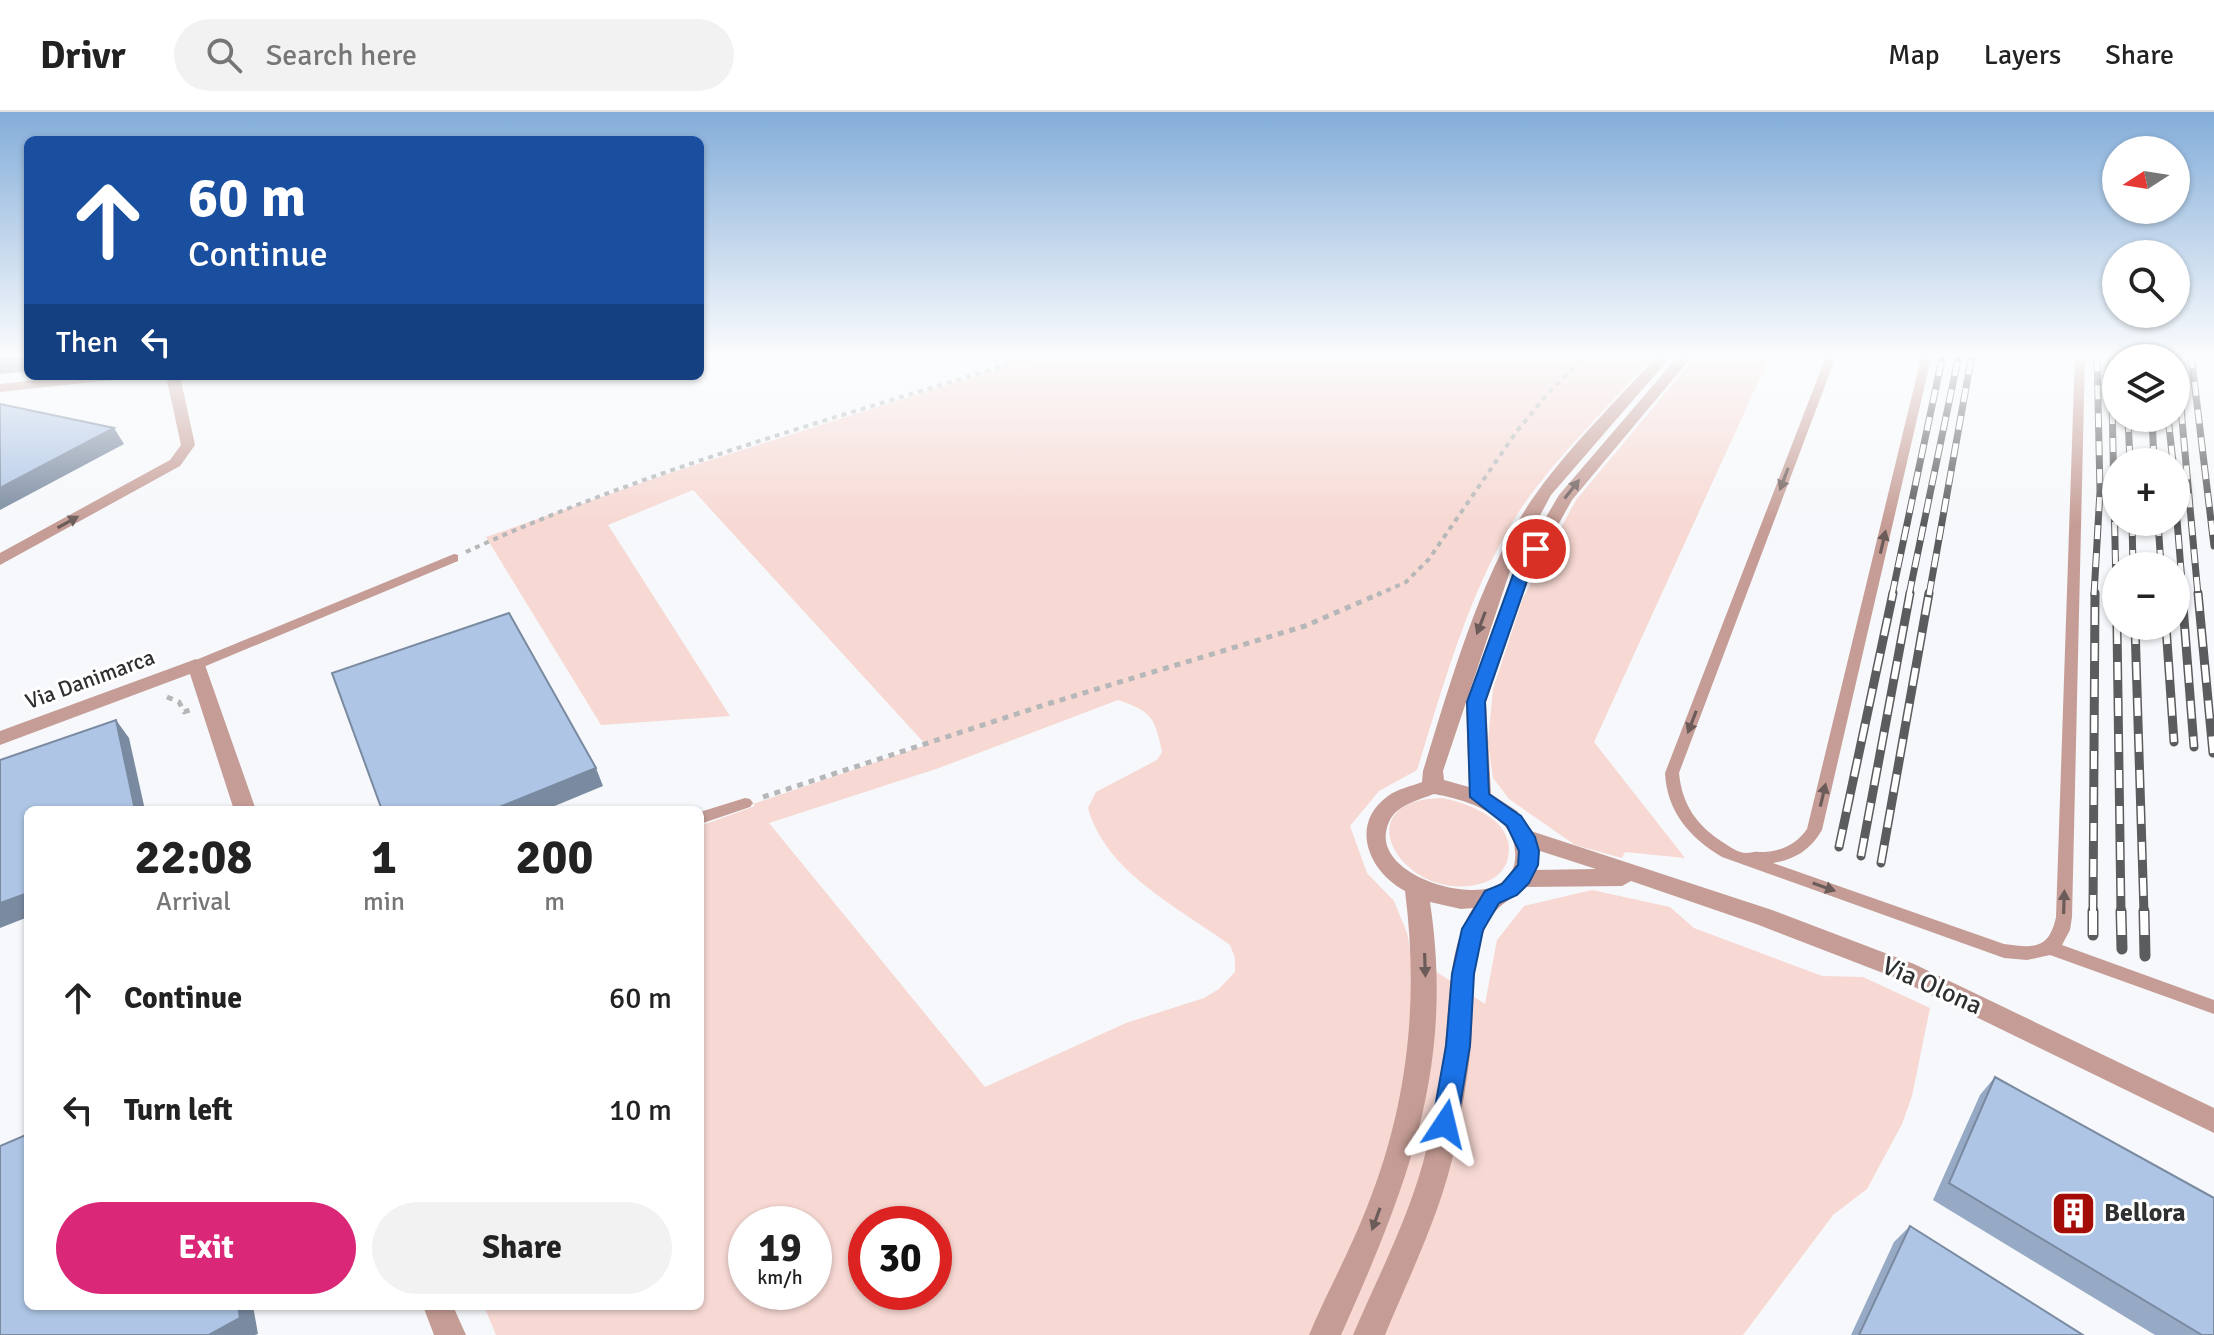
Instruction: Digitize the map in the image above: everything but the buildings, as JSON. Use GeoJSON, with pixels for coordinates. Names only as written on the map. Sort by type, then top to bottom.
{"type":"FeatureCollection","features":[{"type":"Feature","properties":{"kind":"street"},"geometry":{"type":"LineString","coordinates":[[0,560],[175,463],[188,445],[181,411]]}},
{"type":"Feature","properties":{"kind":"street"},"geometry":{"type":"LineString","coordinates":[[1433,786],[1433,771],[1456,696],[1501,571],[1544,493],[1616,411]]}},
{"type":"Feature","properties":{"kind":"street"},"geometry":{"type":"LineString","coordinates":[[1480,797],[1476,702],[1521,575],[1565,498],[1639,411]]}},
{"type":"Feature","properties":{"kind":"street"},"geometry":{"type":"LineString","coordinates":[[196,665],[244,806]]}},
{"type":"Feature","properties":{"kind":"street","name":"Via Danimarca"},"geometry":{"type":"LineString","coordinates":[[0,738],[196,665]]}},
{"type":"Feature","properties":{"kind":"street"},"geometry":{"type":"LineString","coordinates":[[1433,786],[1480,797],[1514,821],[1525,837],[1529,851],[1528,865],[1522,878],[1510,889],[1492,897],[1454,900],[1416,888],[1394,873],[1380,854],[1374,834],[1378,816],[1390,801],[1433,786]]}},
{"type":"Feature","properties":{"kind":"street","name":"Via Olona"},"geometry":{"type":"LineString","coordinates":[[1525,837],[1764,917],[1905,971],[2214,1121]]}},
{"type":"Feature","properties":{"kind":"street","name":"Via Olona"},"geometry":{"type":"LineString","coordinates":[[1522,878],[1639,877]]}},
{"type":"Feature","properties":{"kind":"street"},"geometry":{"type":"LineString","coordinates":[[1325,1335],[1372,1231],[1407,1130],[1420,1050],[1425,977],[1423,930],[1416,888]]}},
{"type":"Feature","properties":{"kind":"street"},"geometry":{"type":"LineString","coordinates":[[1369,1335],[1409,1242],[1440,1150],[1458,1046],[1463,974],[1472,929],[1492,897]]}},
{"type":"Feature","properties":{"kind":"street"},"geometry":{"type":"LineString","coordinates":[[440,1310],[450,1335]]}},
{"type":"Feature","properties":{"kind":"lane"},"geometry":{"type":"LineString","coordinates":[[1810,411],[1672,773],[1675,798],[1681,812],[1702,836],[1728,853],[2004,951],[2025,954],[2050,948],[2214,1007]]}},
{"type":"Feature","properties":{"kind":"lane"},"geometry":{"type":"LineString","coordinates":[[1728,853],[1757,858],[1785,856],[1803,845],[1814,830],[1913,411]]}},
{"type":"Feature","properties":{"kind":"lane"},"geometry":{"type":"LineString","coordinates":[[2050,948],[2062,931],[2064,917],[2078,411]]}},
{"type":"Feature","properties":{"kind":"lane"},"geometry":{"type":"LineString","coordinates":[[196,665],[454,558]]}},
{"type":"Feature","properties":{"kind":"lane"},"geometry":{"type":"LineString","coordinates":[[704,817],[745,803]]}},
{"type":"Feature","properties":{"kind":"path"},"geometry":{"type":"LineString","coordinates":[[454,558],[542,517],[860,411]]}},
{"type":"Feature","properties":{"kind":"path"},"geometry":{"type":"LineString","coordinates":[[745,803],[1044,705],[1305,626],[1406,582],[1429,559],[1533,411]]}},
{"type":"Feature","properties":{"kind":"shaded area"},"geometry":{"type":"Polygon","coordinates":[[[865,411],[1603,411],[1538,485],[1497,550],[1465,622],[1417,770],[1379,791],[1350,826],[1367,873],[1394,901],[1407,933],[1411,955],[1485,1004],[1497,940],[1524,906],[1592,890],[1670,907],[1694,928],[1822,976],[1863,977],[1930,1008],[1912,1096],[1902,1124],[1867,1189],[1833,1215],[1743,1335],[496,1335],[486,1310],[704,1310],[704,825],[755,806],[753,804],[926,745],[693,490],[608,525],[730,716],[601,725],[486,537],[673,472],[865,411]],[[1118,700],[939,768],[769,823],[985,1087],[1126,1023],[1204,998],[1219,989],[1235,972],[1235,958],[1230,945],[1168,903],[1128,870],[1097,831],[1088,808],[1096,792],[1157,760],[1162,752],[1154,723],[1145,712],[1118,700]]]}},
{"type":"Feature","properties":{"kind":"shaded area"},"geometry":{"type":"Polygon","coordinates":[[[1650,411],[1745,411],[1594,742],[1685,858],[1625,852],[1622,858],[1575,845],[1509,799],[1493,778],[1488,742],[1493,689],[1523,598],[1576,500],[1650,411]]]}},
{"type":"Feature","properties":{"kind":"shaded area"},"geometry":{"type":"Polygon","coordinates":[[[1442,798],[1477,809],[1498,824],[1505,834],[1509,845],[1507,863],[1492,879],[1455,886],[1430,880],[1409,867],[1395,850],[1389,832],[1394,816],[1411,803],[1442,798]]]}},
{"type":"Feature","properties":{"kind":"railway"},"geometry":{"type":"LineString","coordinates":[[1892,595],[1931,411]]}},
{"type":"Feature","properties":{"kind":"railway"},"geometry":{"type":"LineString","coordinates":[[1909,595],[1947,411]]}},
{"type":"Feature","properties":{"kind":"railway"},"geometry":{"type":"LineString","coordinates":[[1929,595],[1962,411]]}},
{"type":"Feature","properties":{"kind":"railway"},"geometry":{"type":"LineString","coordinates":[[2094,595],[2100,491],[2098,411]]}},
{"type":"Feature","properties":{"kind":"railway"},"geometry":{"type":"LineString","coordinates":[[2198,411],[2214,546]]}},
{"type":"Feature","properties":{"kind":"railway"},"geometry":{"type":"LineString","coordinates":[[2113,432],[2115,552]]}},
{"type":"Feature","properties":{"kind":"railway"},"geometry":{"type":"LineString","coordinates":[[2129,432],[2129,448]]}},
{"type":"Feature","properties":{"kind":"railway"},"geometry":{"type":"LineString","coordinates":[[2153,432],[2153,448]]}},
{"type":"Feature","properties":{"kind":"railway"},"geometry":{"type":"LineString","coordinates":[[2170,432],[2171,448]]}},
{"type":"Feature","properties":{"kind":"railway"},"geometry":{"type":"LineString","coordinates":[[2183,432],[2198,595]]}},
{"type":"Feature","properties":{"kind":"railway"},"geometry":{"type":"LineString","coordinates":[[2132,536],[2133,552]]}},
{"type":"Feature","properties":{"kind":"railway"},"geometry":{"type":"LineString","coordinates":[[2159,536],[2160,552]]}},
{"type":"Feature","properties":{"kind":"railway"},"geometry":{"type":"LineString","coordinates":[[2178,536],[2180,552]]}},
{"type":"Feature","properties":{"kind":"railway"},"geometry":{"type":"LineString","coordinates":[[1839,847],[1893,593]]}},
{"type":"Feature","properties":{"kind":"railway"},"geometry":{"type":"LineString","coordinates":[[1861,856],[1910,593]]}},
{"type":"Feature","properties":{"kind":"railway"},"geometry":{"type":"LineString","coordinates":[[1881,863],[1929,593]]}},
{"type":"Feature","properties":{"kind":"railway"},"geometry":{"type":"LineString","coordinates":[[2093,913],[2095,593]]}},
{"type":"Feature","properties":{"kind":"railway"},"geometry":{"type":"LineString","coordinates":[[2198,593],[2213,753]]}},
{"type":"Feature","properties":{"kind":"railway"},"geometry":{"type":"LineString","coordinates":[[2117,640],[2121,913]]}},
{"type":"Feature","properties":{"kind":"railway"},"geometry":{"type":"LineString","coordinates":[[2135,640],[2144,913]]}},
{"type":"Feature","properties":{"kind":"railway"},"geometry":{"type":"LineString","coordinates":[[2167,640],[2174,742]]}},
{"type":"Feature","properties":{"kind":"railway"},"geometry":{"type":"LineString","coordinates":[[2186,640],[2194,747]]}},
{"type":"Feature","properties":{"kind":"railway"},"geometry":{"type":"LineString","coordinates":[[2121,911],[2122,949]]}},
{"type":"Feature","properties":{"kind":"railway"},"geometry":{"type":"LineString","coordinates":[[2144,911],[2145,956]]}},
{"type":"Feature","properties":{"kind":"railway"},"geometry":{"type":"LineString","coordinates":[[2093,913],[2093,935]]}},
{"type":"Feature","properties":{"kind":"place","name":"Bellora"},"geometry":{"type":"Point","coordinates":[2073,1213]}},
{"type":"Feature","properties":{"kind":"route"},"geometry":{"type":"LineString","coordinates":[[1445,1124],[1458,1046],[1463,974],[1472,929],[1492,897],[1510,889],[1522,878],[1528,865],[1529,851],[1525,837],[1514,821],[1480,797],[1476,702],[1521,575],[1536,549]]}}]}
